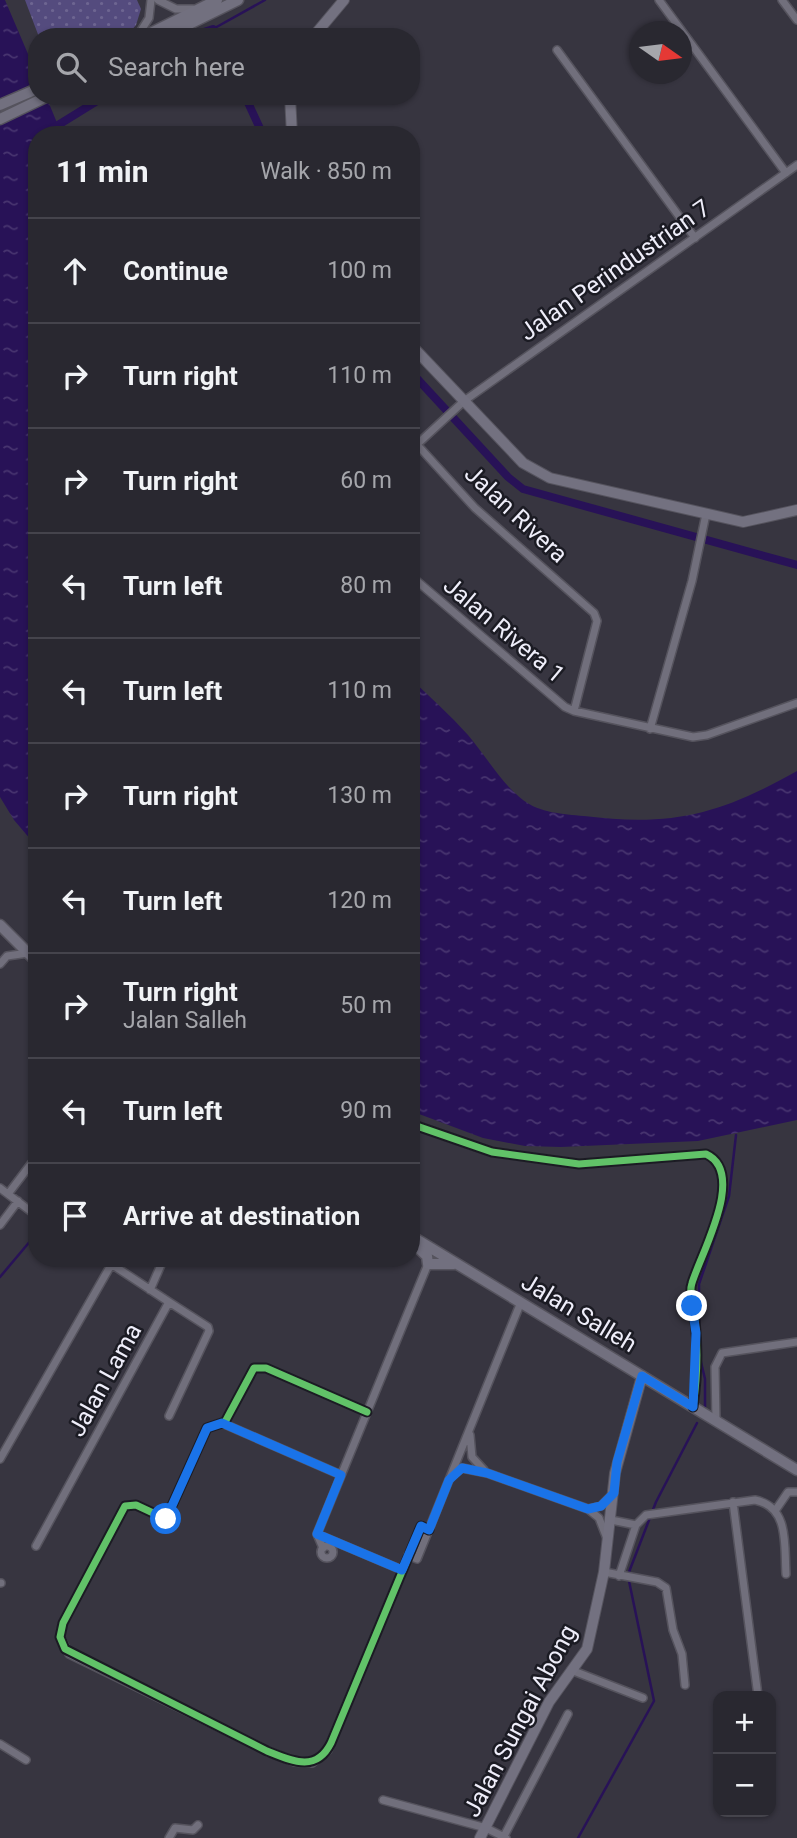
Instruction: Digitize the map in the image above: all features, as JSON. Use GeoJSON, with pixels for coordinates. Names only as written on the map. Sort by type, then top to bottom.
{"type":"FeatureCollection","features":[{"type":"Feature","properties":{"kind":"main road"},"geometry":{"type":"LineString","coordinates":[[162,28],[217,0]]}},
{"type":"Feature","properties":{"kind":"main road"},"geometry":{"type":"LineString","coordinates":[[181,28],[238,0]]}},
{"type":"Feature","properties":{"kind":"main road"},"geometry":{"type":"LineString","coordinates":[[0,105],[28,93]]}},
{"type":"Feature","properties":{"kind":"main road"},"geometry":{"type":"LineString","coordinates":[[0,119],[29,105]]}},
{"type":"Feature","properties":{"kind":"main road"},"geometry":{"type":"LineString","coordinates":[[0,925],[28,953]]}},
{"type":"Feature","properties":{"kind":"main road","name":"Jalan Salleh"},"geometry":{"type":"LineString","coordinates":[[420,1244],[522,1302],[797,1470]]}},
{"type":"Feature","properties":{"kind":"main road"},"geometry":{"type":"LineString","coordinates":[[420,1249],[427,1256],[428,1264],[435,1262],[460,1265]]}},
{"type":"Feature","properties":{"kind":"street"},"geometry":{"type":"LineString","coordinates":[[142,28],[149,18],[151,0]]}},
{"type":"Feature","properties":{"kind":"street"},"geometry":{"type":"LineString","coordinates":[[158,0],[183,10],[203,8]]}},
{"type":"Feature","properties":{"kind":"street"},"geometry":{"type":"LineString","coordinates":[[321,28],[344,0]]}},
{"type":"Feature","properties":{"kind":"street"},"geometry":{"type":"LineString","coordinates":[[659,0],[786,173]]}},
{"type":"Feature","properties":{"kind":"street"},"geometry":{"type":"LineString","coordinates":[[782,0],[795,15]]}},
{"type":"Feature","properties":{"kind":"street"},"geometry":{"type":"LineString","coordinates":[[557,50],[695,238]]}},
{"type":"Feature","properties":{"kind":"street"},"geometry":{"type":"LineString","coordinates":[[290,105],[292,126]]}},
{"type":"Feature","properties":{"kind":"street","name":"Jalan Perindustrian 7"},"geometry":{"type":"LineString","coordinates":[[420,439],[461,405],[797,165]]}},
{"type":"Feature","properties":{"kind":"street"},"geometry":{"type":"LineString","coordinates":[[420,356],[461,405],[523,463],[551,478],[750,523],[797,510]]}},
{"type":"Feature","properties":{"kind":"street","name":"Jalan Rivera"},"geometry":{"type":"LineString","coordinates":[[420,451],[475,508],[590,608],[596,617],[574,711]]}},
{"type":"Feature","properties":{"kind":"street"},"geometry":{"type":"LineString","coordinates":[[650,729],[706,514]]}},
{"type":"Feature","properties":{"kind":"street","name":"Jalan Rivera 1"},"geometry":{"type":"LineString","coordinates":[[420,583],[574,711]]}},
{"type":"Feature","properties":{"kind":"street"},"geometry":{"type":"LineString","coordinates":[[574,711],[684,736],[706,735],[797,703]]}},
{"type":"Feature","properties":{"kind":"street"},"geometry":{"type":"LineString","coordinates":[[0,950],[7,956]]}},
{"type":"Feature","properties":{"kind":"street"},"geometry":{"type":"LineString","coordinates":[[0,964],[7,956],[28,953]]}},
{"type":"Feature","properties":{"kind":"street"},"geometry":{"type":"LineString","coordinates":[[420,1127],[506,1155],[579,1164],[706,1154],[715,1158],[722,1172],[723,1184],[719,1212],[690,1292],[696,1333],[693,1407]]}},
{"type":"Feature","properties":{"kind":"street"},"geometry":{"type":"LineString","coordinates":[[8,1194],[28,1168]]}},
{"type":"Feature","properties":{"kind":"street"},"geometry":{"type":"LineString","coordinates":[[0,1188],[28,1209]]}},
{"type":"Feature","properties":{"kind":"street"},"geometry":{"type":"LineString","coordinates":[[0,1225],[18,1201]]}},
{"type":"Feature","properties":{"kind":"street"},"geometry":{"type":"LineString","coordinates":[[317,1534],[428,1264]]}},
{"type":"Feature","properties":{"kind":"street"},"geometry":{"type":"LineString","coordinates":[[0,1459],[110,1267]]}},
{"type":"Feature","properties":{"kind":"street","name":"Jalan Lama"},"geometry":{"type":"LineString","coordinates":[[36,1546],[169,1303],[121,1267]]}},
{"type":"Feature","properties":{"kind":"street"},"geometry":{"type":"LineString","coordinates":[[150,1290],[160,1267]]}},
{"type":"Feature","properties":{"kind":"street"},"geometry":{"type":"LineString","coordinates":[[408,1555],[417,1559],[522,1302]]}},
{"type":"Feature","properties":{"kind":"street"},"geometry":{"type":"LineString","coordinates":[[169,1303],[208,1327],[209,1331],[169,1416]]}},
{"type":"Feature","properties":{"kind":"street"},"geometry":{"type":"LineString","coordinates":[[716,1421],[715,1367],[722,1353],[797,1342]]}},
{"type":"Feature","properties":{"kind":"street"},"geometry":{"type":"LineString","coordinates":[[222,1423],[249,1373],[258,1366],[367,1412]]}},
{"type":"Feature","properties":{"kind":"street","name":"Jalan Sungai Abong"},"geometry":{"type":"LineString","coordinates":[[480,1838],[549,1702],[587,1649],[604,1572],[617,1462],[642,1376]]}},
{"type":"Feature","properties":{"kind":"street"},"geometry":{"type":"LineString","coordinates":[[341,1475],[222,1423],[207,1428],[166,1519],[136,1506],[124,1506],[63,1623],[60,1637],[69,1654],[286,1759],[312,1763],[323,1756],[331,1743],[421,1526],[429,1530]]}},
{"type":"Feature","properties":{"kind":"street"},"geometry":{"type":"LineString","coordinates":[[471,1427],[469,1440],[472,1457],[487,1473]]}},
{"type":"Feature","properties":{"kind":"street"},"geometry":{"type":"LineString","coordinates":[[449,1480],[462,1468],[487,1473],[588,1509],[603,1526],[608,1544]]}},
{"type":"Feature","properties":{"kind":"street"},"geometry":{"type":"LineString","coordinates":[[775,1511],[788,1492],[797,1492]]}},
{"type":"Feature","properties":{"kind":"street"},"geometry":{"type":"LineString","coordinates":[[588,1509],[601,1506],[614,1493]]}},
{"type":"Feature","properties":{"kind":"street"},"geometry":{"type":"LineString","coordinates":[[619,1576],[636,1525],[646,1515],[657,1511],[758,1500],[775,1511],[782,1521],[786,1574]]}},
{"type":"Feature","properties":{"kind":"street"},"geometry":{"type":"LineString","coordinates":[[733,1502],[757,1691]]}},
{"type":"Feature","properties":{"kind":"street"},"geometry":{"type":"LineString","coordinates":[[611,1520],[636,1525]]}},
{"type":"Feature","properties":{"kind":"street"},"geometry":{"type":"LineString","coordinates":[[317,1534],[329,1545],[402,1570]]}},
{"type":"Feature","properties":{"kind":"street"},"geometry":{"type":"LineString","coordinates":[[317,1534],[329,1545]]}},
{"type":"Feature","properties":{"kind":"street"},"geometry":{"type":"LineString","coordinates":[[604,1572],[657,1582],[666,1588],[673,1630],[682,1654],[685,1685]]}},
{"type":"Feature","properties":{"kind":"street"},"geometry":{"type":"LineString","coordinates":[[571,1670],[643,1698]]}},
{"type":"Feature","properties":{"kind":"street"},"geometry":{"type":"LineString","coordinates":[[383,1800],[486,1828],[504,1838],[568,1714]]}},
{"type":"Feature","properties":{"kind":"street"},"geometry":{"type":"LineString","coordinates":[[0,1744],[26,1760]]}},
{"type":"Feature","properties":{"kind":"street"},"geometry":{"type":"LineString","coordinates":[[169,1838],[175,1828],[193,1829],[198,1825]]}},
{"type":"Feature","properties":{"kind":"shaded area"},"geometry":{"type":"Polygon","coordinates":[[[25,0],[137,0],[141,9],[134,28],[36,28],[25,0]]]}},
{"type":"Feature","properties":{"kind":"water"},"geometry":{"type":"Polygon","coordinates":[[[0,0],[5,0],[28,54],[28,105],[50,105],[58,126],[28,126],[28,836],[0,797],[0,0]]]}},
{"type":"Feature","properties":{"kind":"water"},"geometry":{"type":"Polygon","coordinates":[[[420,688],[468,735],[515,793],[537,808],[552,812],[644,820],[695,814],[744,798],[797,771],[797,1120],[698,1141],[561,1147],[525,1146],[483,1138],[420,1114],[420,688]]]}},
{"type":"Feature","properties":{"kind":"waterway"},"geometry":{"type":"LineString","coordinates":[[215,28],[265,0]]}},
{"type":"Feature","properties":{"kind":"waterway"},"geometry":{"type":"LineString","coordinates":[[57,126],[90,105]]}},
{"type":"Feature","properties":{"kind":"waterway"},"geometry":{"type":"LineString","coordinates":[[249,105],[259,126]]}},
{"type":"Feature","properties":{"kind":"waterway"},"geometry":{"type":"LineString","coordinates":[[420,382],[508,477],[523,489],[797,565]]}},
{"type":"Feature","properties":{"kind":"waterway"},"geometry":{"type":"LineString","coordinates":[[699,1327],[699,1284],[729,1196],[736,1135]]}},
{"type":"Feature","properties":{"kind":"waterway"},"geometry":{"type":"LineString","coordinates":[[0,1277],[28,1244]]}},
{"type":"Feature","properties":{"kind":"waterway"},"geometry":{"type":"LineString","coordinates":[[700,1358],[705,1379],[705,1407]]}},
{"type":"Feature","properties":{"kind":"waterway"},"geometry":{"type":"LineString","coordinates":[[629,1572],[656,1502],[697,1423]]}},
{"type":"Feature","properties":{"kind":"waterway"},"geometry":{"type":"LineString","coordinates":[[578,1838],[654,1701],[629,1581]]}},
{"type":"Feature","properties":{"kind":"cycle path"},"geometry":{"type":"LineString","coordinates":[[420,1127],[492,1152],[579,1164],[706,1154],[718,1164],[722,1178],[718,1214],[691,1288],[697,1352],[693,1407]]}},
{"type":"Feature","properties":{"kind":"cycle path"},"geometry":{"type":"LineString","coordinates":[[367,1412],[266,1368],[254,1368],[225,1422],[207,1428],[166,1519],[136,1505],[125,1506],[63,1623],[60,1637],[65,1649],[267,1751],[294,1761],[311,1761],[325,1752],[331,1743],[421,1526],[429,1530]]}},
{"type":"Feature","properties":{"kind":"route"},"geometry":{"type":"LineString","coordinates":[[166,1519],[207,1428],[222,1423],[341,1475],[317,1534],[402,1570],[421,1526],[429,1530],[449,1480],[462,1468],[487,1473],[588,1509],[601,1506],[614,1493],[617,1462],[642,1376],[693,1407],[696,1333],[692,1306]]}}]}
